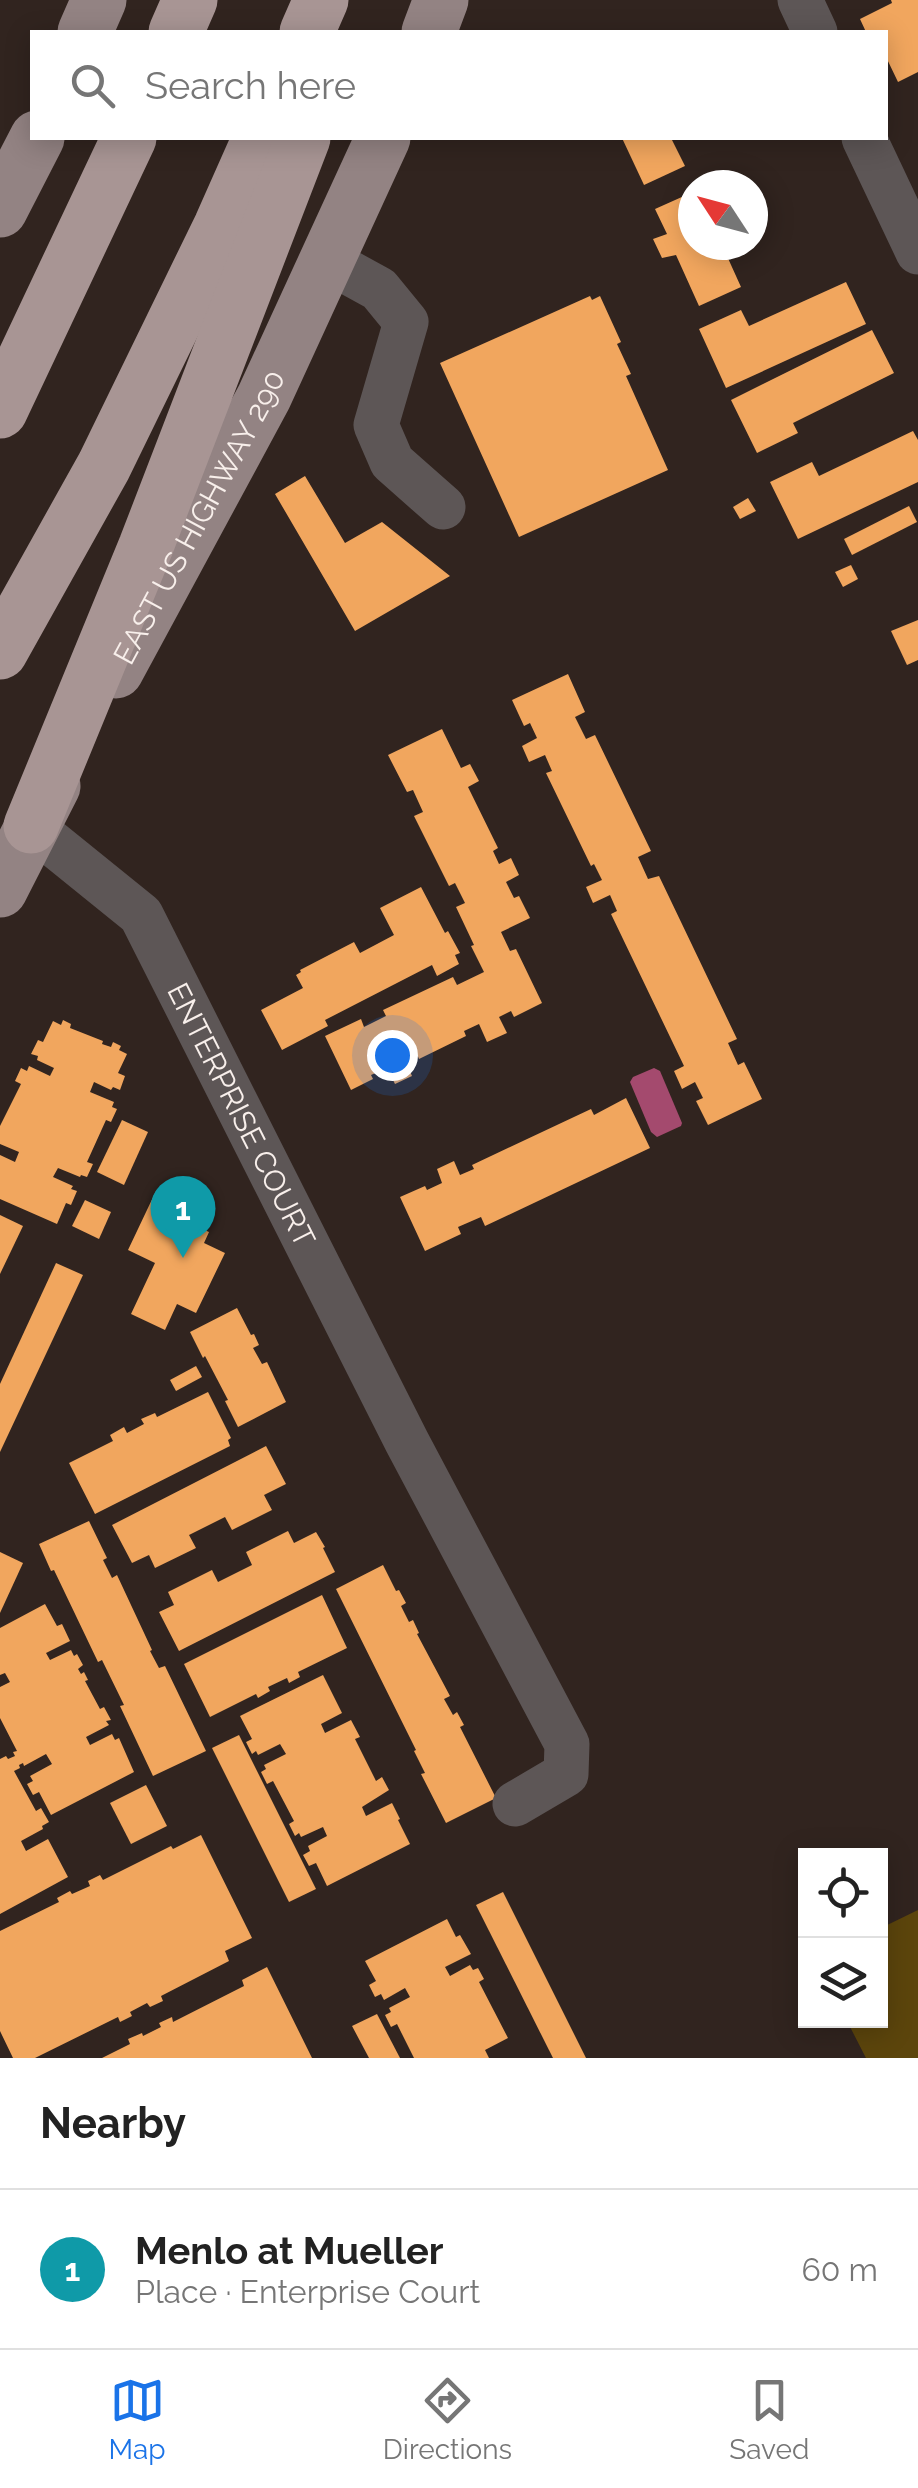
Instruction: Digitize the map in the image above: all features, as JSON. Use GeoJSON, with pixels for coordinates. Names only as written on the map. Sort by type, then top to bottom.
{"type":"FeatureCollection","features":[{"type":"Feature","properties":{"kind":"highway"},"geometry":{"type":"LineString","coordinates":[[177,30],[190,0]]}},
{"type":"Feature","properties":{"kind":"highway"},"geometry":{"type":"LineString","coordinates":[[307,30],[321,0]]}},
{"type":"Feature","properties":{"kind":"highway"},"geometry":{"type":"LineString","coordinates":[[344,30],[352,0]]}},
{"type":"Feature","properties":{"kind":"highway"},"geometry":{"type":"LineString","coordinates":[[0,411],[128,140]]}},
{"type":"Feature","properties":{"kind":"highway"},"geometry":{"type":"LineString","coordinates":[[0,652],[104,466],[259,140]]}},
{"type":"Feature","properties":{"kind":"highway"},"geometry":{"type":"LineString","coordinates":[[30,826],[146,546],[302,140]]}},
{"type":"Feature","properties":{"kind":"main road"},"geometry":{"type":"LineString","coordinates":[[85,30],[99,0]]}},
{"type":"Feature","properties":{"kind":"main road"},"geometry":{"type":"LineString","coordinates":[[429,30],[441,0]]}},
{"type":"Feature","properties":{"kind":"main road"},"geometry":{"type":"LineString","coordinates":[[0,210],[36,140]]}},
{"type":"Feature","properties":{"kind":"main road","name":"EAST US HIGHWAY 290"},"geometry":{"type":"LineString","coordinates":[[0,890],[30,826],[264,397],[382,140]]}},
{"type":"Feature","properties":{"kind":"street"},"geometry":{"type":"LineString","coordinates":[[800,0],[814,30]]}},
{"type":"Feature","properties":{"kind":"street"},"geometry":{"type":"LineString","coordinates":[[865,140],[918,252]]}},
{"type":"Feature","properties":{"kind":"street"},"geometry":{"type":"LineString","coordinates":[[328,261],[379,289],[406,322],[376,424],[392,462],[443,507]]}},
{"type":"Feature","properties":{"kind":"street","name":"ENTERPRISE COURT"},"geometry":{"type":"LineString","coordinates":[[30,826],[141,916],[407,1442],[567,1744],[566,1774],[516,1804]]}},
{"type":"Feature","properties":{"kind":"shaded area"},"geometry":{"type":"Polygon","coordinates":[[[654,1068],[660,1071],[682,1123],[657,1137],[651,1132],[630,1082],[654,1068]]]}},
{"type":"Feature","properties":{"kind":"shaded area"},"geometry":{"type":"Polygon","coordinates":[[[918,1910],[918,2058],[866,2058],[851,2028],[888,2028],[888,1925],[918,1910]]]}},
{"type":"Feature","properties":{"kind":"building"},"geometry":{"type":"Polygon","coordinates":[[[891,0],[918,0],[918,72],[898,82],[888,61],[888,30],[865,30],[860,19],[892,3],[891,0]]]}},
{"type":"Feature","properties":{"kind":"building"},"geometry":{"type":"Polygon","coordinates":[[[623,140],[672,140],[685,166],[644,185],[623,140]]]}},
{"type":"Feature","properties":{"kind":"building"},"geometry":{"type":"Polygon","coordinates":[[[678,199],[678,259],[676,255],[662,258],[653,239],[667,234],[655,209],[678,199]]]}},
{"type":"Feature","properties":{"kind":"building"},"geometry":{"type":"Polygon","coordinates":[[[678,260],[729,260],[741,287],[699,306],[678,260]]]}},
{"type":"Feature","properties":{"kind":"building"},"geometry":{"type":"Polygon","coordinates":[[[846,282],[866,324],[726,388],[699,329],[741,310],[749,326],[846,282]]]}},
{"type":"Feature","properties":{"kind":"building"},"geometry":{"type":"Polygon","coordinates":[[[590,296],[592,300],[600,296],[621,342],[617,344],[631,374],[626,376],[668,470],[519,537],[440,363],[590,296]]]}},
{"type":"Feature","properties":{"kind":"building"},"geometry":{"type":"Polygon","coordinates":[[[872,330],[894,373],[793,423],[798,433],[757,453],[731,400],[872,330]]]}},
{"type":"Feature","properties":{"kind":"building"},"geometry":{"type":"Polygon","coordinates":[[[913,431],[918,440],[918,482],[798,539],[770,482],[812,462],[819,476],[913,431]]]}},
{"type":"Feature","properties":{"kind":"building"},"geometry":{"type":"Polygon","coordinates":[[[305,476],[345,543],[382,522],[450,576],[355,631],[275,494],[305,476]]]}},
{"type":"Feature","properties":{"kind":"building"},"geometry":{"type":"Polygon","coordinates":[[[748,498],[756,511],[740,519],[733,507],[748,498]]]}},
{"type":"Feature","properties":{"kind":"building"},"geometry":{"type":"Polygon","coordinates":[[[909,506],[917,522],[852,555],[844,539],[909,506]]]}},
{"type":"Feature","properties":{"kind":"building"},"geometry":{"type":"Polygon","coordinates":[[[851,565],[858,579],[843,587],[835,572],[851,565]]]}},
{"type":"Feature","properties":{"kind":"building"},"geometry":{"type":"Polygon","coordinates":[[[918,620],[918,660],[907,665],[891,631],[918,620]]]}},
{"type":"Feature","properties":{"kind":"building"},"geometry":{"type":"Polygon","coordinates":[[[568,674],[585,712],[575,717],[586,739],[595,735],[651,851],[638,857],[648,879],[659,876],[737,1039],[728,1043],[738,1065],[744,1062],[762,1099],[708,1125],[696,1101],[703,1098],[695,1082],[682,1089],[674,1071],[684,1066],[611,914],[617,911],[610,895],[593,903],[586,887],[602,880],[594,864],[591,866],[546,773],[552,771],[545,755],[529,762],[522,746],[537,738],[530,723],[524,726],[512,700],[568,674]]]}},
{"type":"Feature","properties":{"kind":"building"},"geometry":{"type":"Polygon","coordinates":[[[442,729],[461,768],[470,764],[479,781],[468,787],[498,848],[493,851],[499,864],[511,858],[519,875],[506,882],[514,898],[519,896],[530,918],[501,932],[510,951],[516,949],[542,1003],[514,1017],[511,1011],[499,1017],[507,1033],[487,1042],[479,1024],[464,1031],[466,1036],[419,1059],[417,1054],[405,1060],[412,1076],[395,1084],[387,1068],[351,1090],[325,1036],[361,1019],[364,1027],[386,1016],[383,1010],[453,977],[457,985],[484,972],[456,907],[465,903],[455,883],[449,886],[414,816],[423,812],[413,790],[407,792],[388,755],[442,729]]]}},
{"type":"Feature","properties":{"kind":"building"},"geometry":{"type":"Polygon","coordinates":[[[421,887],[460,953],[455,955],[459,964],[437,976],[432,965],[325,1020],[328,1026],[282,1050],[261,1010],[303,988],[296,975],[300,970],[354,942],[360,953],[394,935],[380,908],[421,887]]]}},
{"type":"Feature","properties":{"kind":"building"},"geometry":{"type":"Polygon","coordinates":[[[63,1020],[71,1024],[70,1028],[103,1041],[102,1044],[111,1047],[113,1042],[121,1046],[119,1050],[127,1054],[118,1073],[125,1076],[120,1090],[94,1082],[90,1092],[114,1102],[112,1107],[117,1109],[111,1122],[106,1120],[87,1162],[93,1164],[87,1177],[58,1168],[53,1177],[77,1191],[71,1205],[66,1203],[57,1224],[0,1199],[0,1155],[15,1162],[19,1152],[0,1144],[0,1126],[21,1084],[15,1081],[21,1068],[27,1071],[29,1066],[50,1076],[54,1068],[31,1054],[38,1040],[43,1042],[53,1021],[61,1025],[63,1020]]]}},
{"type":"Feature","properties":{"kind":"building"},"geometry":{"type":"Polygon","coordinates":[[[626,1098],[650,1148],[485,1226],[481,1217],[458,1227],[461,1234],[425,1251],[400,1197],[442,1183],[437,1169],[454,1161],[460,1175],[474,1169],[472,1165],[591,1109],[594,1115],[626,1098]]]}},
{"type":"Feature","properties":{"kind":"building"},"geometry":{"type":"Polygon","coordinates":[[[122,1120],[148,1132],[124,1185],[97,1172],[122,1120]]]}},
{"type":"Feature","properties":{"kind":"building"},"geometry":{"type":"Polygon","coordinates":[[[156,1191],[182,1203],[176,1217],[209,1232],[204,1243],[225,1253],[196,1313],[177,1304],[165,1330],[131,1314],[155,1263],[128,1250],[156,1191]]]}},
{"type":"Feature","properties":{"kind":"building"},"geometry":{"type":"Polygon","coordinates":[[[85,1200],[111,1212],[99,1239],[72,1226],[85,1200]]]}},
{"type":"Feature","properties":{"kind":"building"},"geometry":{"type":"Polygon","coordinates":[[[0,1215],[23,1226],[0,1274],[0,1215]]]}},
{"type":"Feature","properties":{"kind":"building"},"geometry":{"type":"Polygon","coordinates":[[[56,1263],[83,1275],[0,1452],[0,1384],[56,1263]]]}},
{"type":"Feature","properties":{"kind":"building"},"geometry":{"type":"Polygon","coordinates":[[[237,1308],[259,1345],[253,1348],[262,1364],[267,1362],[286,1402],[238,1427],[225,1401],[228,1400],[190,1332],[237,1308]]]}},
{"type":"Feature","properties":{"kind":"building"},"geometry":{"type":"Polygon","coordinates":[[[196,1366],[202,1377],[176,1391],[170,1380],[196,1366]]]}},
{"type":"Feature","properties":{"kind":"building"},"geometry":{"type":"Polygon","coordinates":[[[208,1392],[231,1438],[230,1446],[95,1514],[69,1463],[113,1441],[110,1435],[124,1427],[127,1433],[144,1424],[141,1419],[155,1413],[157,1417],[208,1392]]]}},
{"type":"Feature","properties":{"kind":"building"},"geometry":{"type":"Polygon","coordinates":[[[266,1446],[286,1484],[264,1495],[272,1510],[232,1530],[225,1517],[189,1535],[196,1548],[155,1568],[149,1555],[132,1563],[112,1525],[266,1446]]]}},
{"type":"Feature","properties":{"kind":"building"},"geometry":{"type":"Polygon","coordinates":[[[89,1521],[112,1578],[117,1575],[150,1651],[159,1668],[165,1666],[206,1751],[153,1776],[102,1660],[98,1662],[39,1544],[89,1521]]]}},
{"type":"Feature","properties":{"kind":"building"},"geometry":{"type":"Polygon","coordinates":[[[288,1531],[294,1543],[316,1532],[335,1572],[179,1651],[159,1612],[174,1605],[168,1592],[212,1570],[218,1582],[252,1565],[246,1552],[288,1531]]]}},
{"type":"Feature","properties":{"kind":"building"},"geometry":{"type":"Polygon","coordinates":[[[0,1552],[23,1563],[0,1613],[0,1552]]]}},
{"type":"Feature","properties":{"kind":"building"},"geometry":{"type":"Polygon","coordinates":[[[383,1565],[406,1603],[401,1606],[409,1622],[413,1620],[450,1696],[444,1699],[464,1725],[460,1727],[496,1798],[446,1823],[421,1774],[425,1773],[416,1750],[336,1589],[383,1565]]]}},
{"type":"Feature","properties":{"kind":"building"},"geometry":{"type":"Polygon","coordinates":[[[322,1595],[347,1648],[298,1672],[300,1677],[289,1683],[287,1678],[268,1687],[270,1691],[258,1698],[256,1694],[210,1717],[184,1664],[322,1595]]]}},
{"type":"Feature","properties":{"kind":"building"},"geometry":{"type":"Polygon","coordinates":[[[45,1604],[70,1641],[46,1653],[50,1660],[71,1650],[74,1656],[77,1654],[83,1665],[78,1669],[81,1674],[84,1672],[100,1709],[104,1707],[111,1720],[106,1721],[109,1725],[86,1737],[90,1745],[112,1734],[115,1740],[119,1738],[134,1772],[51,1815],[39,1792],[33,1795],[27,1784],[33,1781],[30,1776],[52,1764],[46,1754],[19,1765],[14,1771],[36,1811],[41,1808],[49,1822],[21,1841],[26,1851],[48,1839],[68,1877],[0,1914],[0,1759],[15,1756],[13,1752],[17,1751],[0,1718],[0,1687],[10,1682],[5,1673],[0,1675],[0,1628],[45,1604]]]}},
{"type":"Feature","properties":{"kind":"building"},"geometry":{"type":"Polygon","coordinates":[[[323,1675],[342,1713],[321,1724],[325,1733],[351,1720],[360,1737],[355,1739],[376,1781],[382,1777],[389,1790],[362,1807],[366,1816],[392,1803],[410,1844],[327,1886],[316,1863],[309,1866],[303,1855],[310,1851],[308,1846],[327,1836],[323,1827],[295,1836],[289,1824],[294,1821],[273,1781],[267,1784],[261,1772],[266,1769],[264,1765],[286,1754],[280,1744],[252,1754],[246,1742],[252,1739],[240,1716],[323,1675]]]}},
{"type":"Feature","properties":{"kind":"building"},"geometry":{"type":"Polygon","coordinates":[[[239,1735],[316,1889],[289,1902],[212,1748],[239,1735]]]}},
{"type":"Feature","properties":{"kind":"building"},"geometry":{"type":"Polygon","coordinates":[[[146,1785],[167,1826],[131,1844],[110,1803],[146,1785]]]}},
{"type":"Feature","properties":{"kind":"building"},"geometry":{"type":"Polygon","coordinates":[[[201,1835],[252,1938],[225,1951],[229,1961],[161,1996],[163,2001],[150,2007],[147,2003],[120,2022],[118,2017],[35,2058],[13,2058],[0,2031],[0,1931],[59,1902],[57,1898],[70,1891],[72,1894],[90,1886],[88,1881],[100,1875],[103,1880],[201,1835]]]}},
{"type":"Feature","properties":{"kind":"building"},"geometry":{"type":"Polygon","coordinates":[[[503,1892],[586,2058],[553,2058],[476,1905],[503,1892]]]}},
{"type":"Feature","properties":{"kind":"building"},"geometry":{"type":"Polygon","coordinates":[[[447,1919],[471,1954],[445,1967],[450,1976],[470,1965],[473,1970],[478,1968],[484,1979],[479,1982],[508,2038],[485,2050],[489,2058],[414,2058],[397,2024],[391,2027],[385,2015],[391,2012],[389,2008],[410,1997],[405,1988],[384,2000],[381,1994],[375,1997],[369,1985],[376,1981],[365,1961],[447,1919]]]}},
{"type":"Feature","properties":{"kind":"building"},"geometry":{"type":"Polygon","coordinates":[[[267,1967],[312,2058],[102,2058],[130,2044],[128,2039],[161,2027],[159,2023],[172,2017],[173,2022],[244,1986],[242,1980],[267,1967]]]}},
{"type":"Feature","properties":{"kind":"building"},"geometry":{"type":"Polygon","coordinates":[[[377,2014],[400,2058],[369,2058],[352,2026],[377,2014]]]}},
{"type":"Feature","properties":{"kind":"place","name":"Menlo at Mueller"},"geometry":{"type":"Point","coordinates":[183,1258]}}]}
